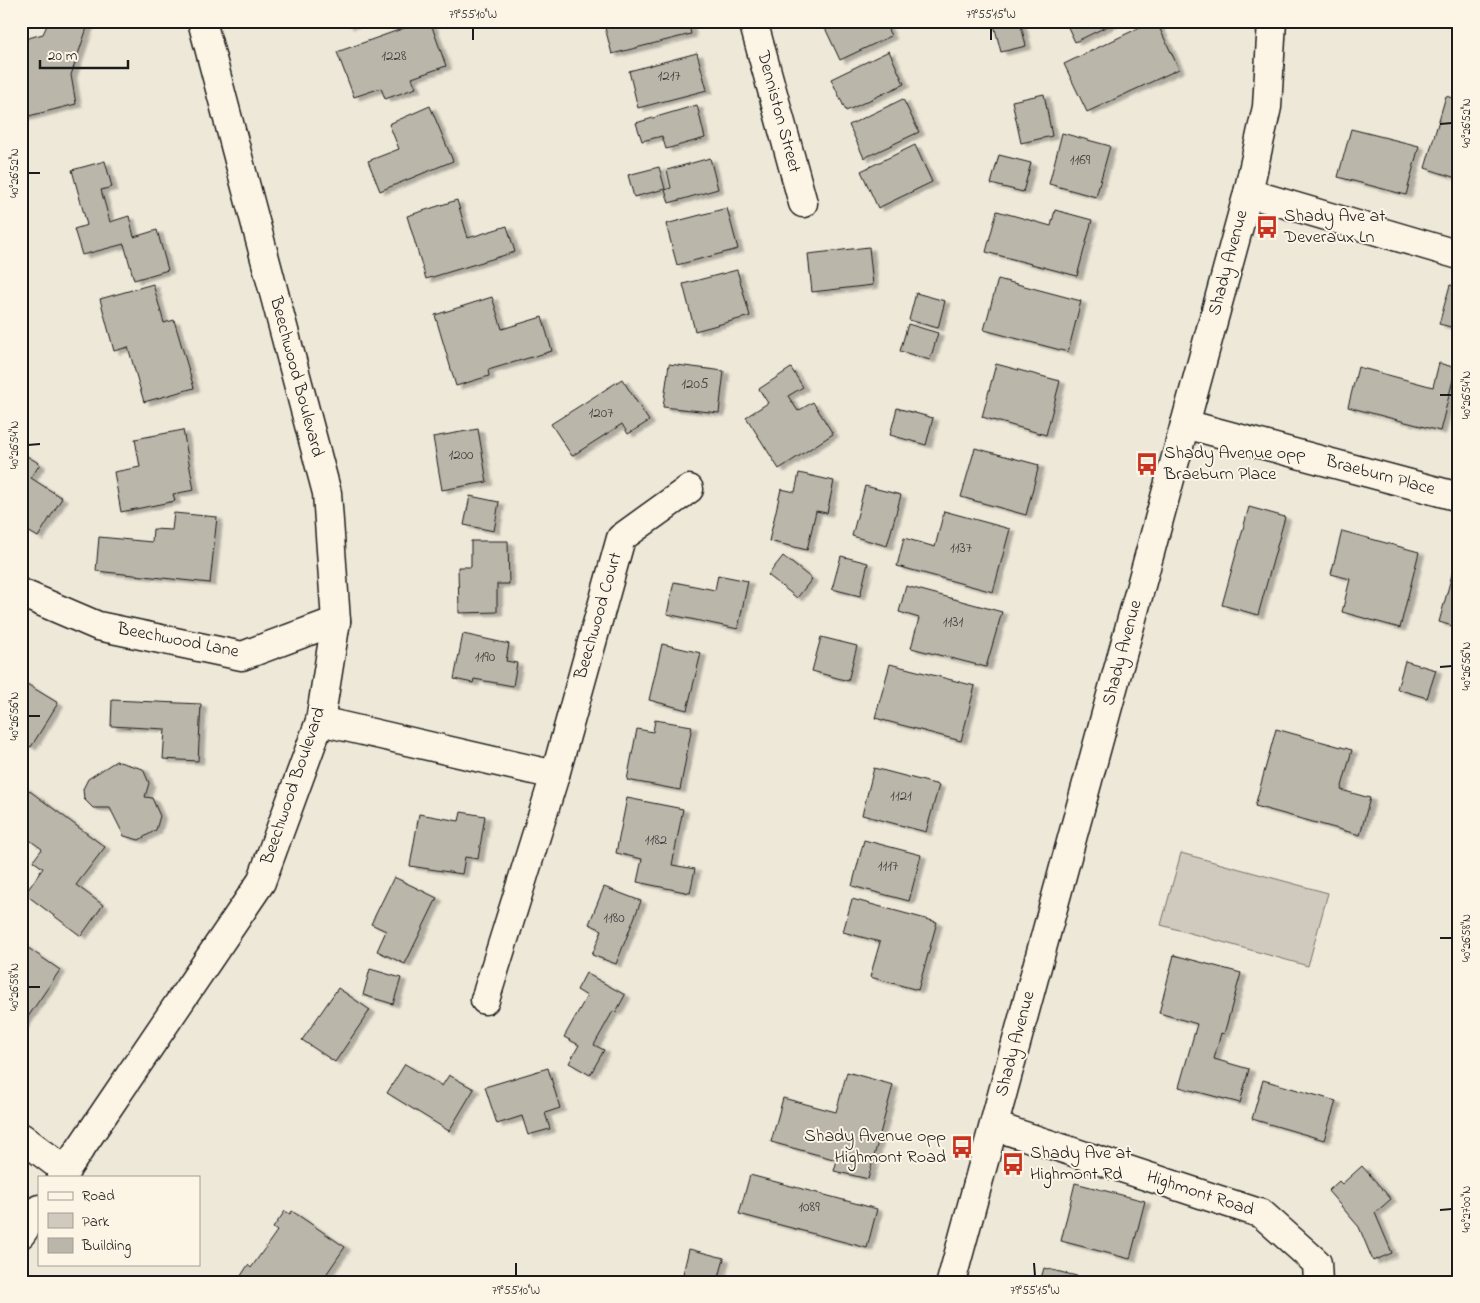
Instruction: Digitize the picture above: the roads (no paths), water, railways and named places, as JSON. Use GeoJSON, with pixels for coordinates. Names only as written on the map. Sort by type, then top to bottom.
{"type":"FeatureCollection","features":[{"type":"Feature","properties":{"kind":"main road","name":"Beechwood Boulevard"},"geometry":{"type":"LineString","coordinates":[[63,1174],[261,882],[320,720],[336,621],[327,493],[202,21]]}},
{"type":"Feature","properties":{"kind":"main road","name":"Denniston Street"},"geometry":{"type":"LineString","coordinates":[[754,21],[803,203]]}},
{"type":"Feature","properties":{"kind":"main road","name":"Shady Avenue"},"geometry":{"type":"LineString","coordinates":[[951,1282],[1248,193],[1267,107],[1272,21]]}},
{"type":"Feature","properties":{"kind":"main road"},"geometry":{"type":"LineString","coordinates":[[1248,193],[1459,254]]}},
{"type":"Feature","properties":{"kind":"main road","name":"Braeburn Place"},"geometry":{"type":"LineString","coordinates":[[1185,424],[1459,497]]}},
{"type":"Feature","properties":{"kind":"main road","name":"Beechwood Court"},"geometry":{"type":"LineString","coordinates":[[485,1000],[554,775],[621,538],[689,489]]}},
{"type":"Feature","properties":{"kind":"main road","name":"Beechwood Lane"},"geometry":{"type":"LineString","coordinates":[[21,593],[98,626],[242,656],[336,621]]}},
{"type":"Feature","properties":{"kind":"main road"},"geometry":{"type":"LineString","coordinates":[[320,720],[554,775]]}},
{"type":"Feature","properties":{"kind":"main road","name":"Highmont Road"},"geometry":{"type":"LineString","coordinates":[[994,1126],[1262,1214],[1317,1263],[1318,1282]]}},
{"type":"Feature","properties":{"kind":"main road"},"geometry":{"type":"LineString","coordinates":[[21,1137],[63,1174]]}},
{"type":"Feature","properties":{"kind":"main road"},"geometry":{"type":"LineString","coordinates":[[21,1234],[38,1210]]}},
{"type":"Feature","properties":{"kind":"place","name":"Shady Ave at Deveraux Ln"},"geometry":{"type":"Point","coordinates":[1267,227]}},
{"type":"Feature","properties":{"kind":"place","name":"Shady Avenue opp Braeburn Place"},"geometry":{"type":"Point","coordinates":[1147,464]}},
{"type":"Feature","properties":{"kind":"place","name":"Shady Avenue opp Highmont Road"},"geometry":{"type":"Point","coordinates":[962,1147]}},
{"type":"Feature","properties":{"kind":"place","name":"Shady Ave at Highmont Rd"},"geometry":{"type":"Point","coordinates":[1013,1164]}}]}
